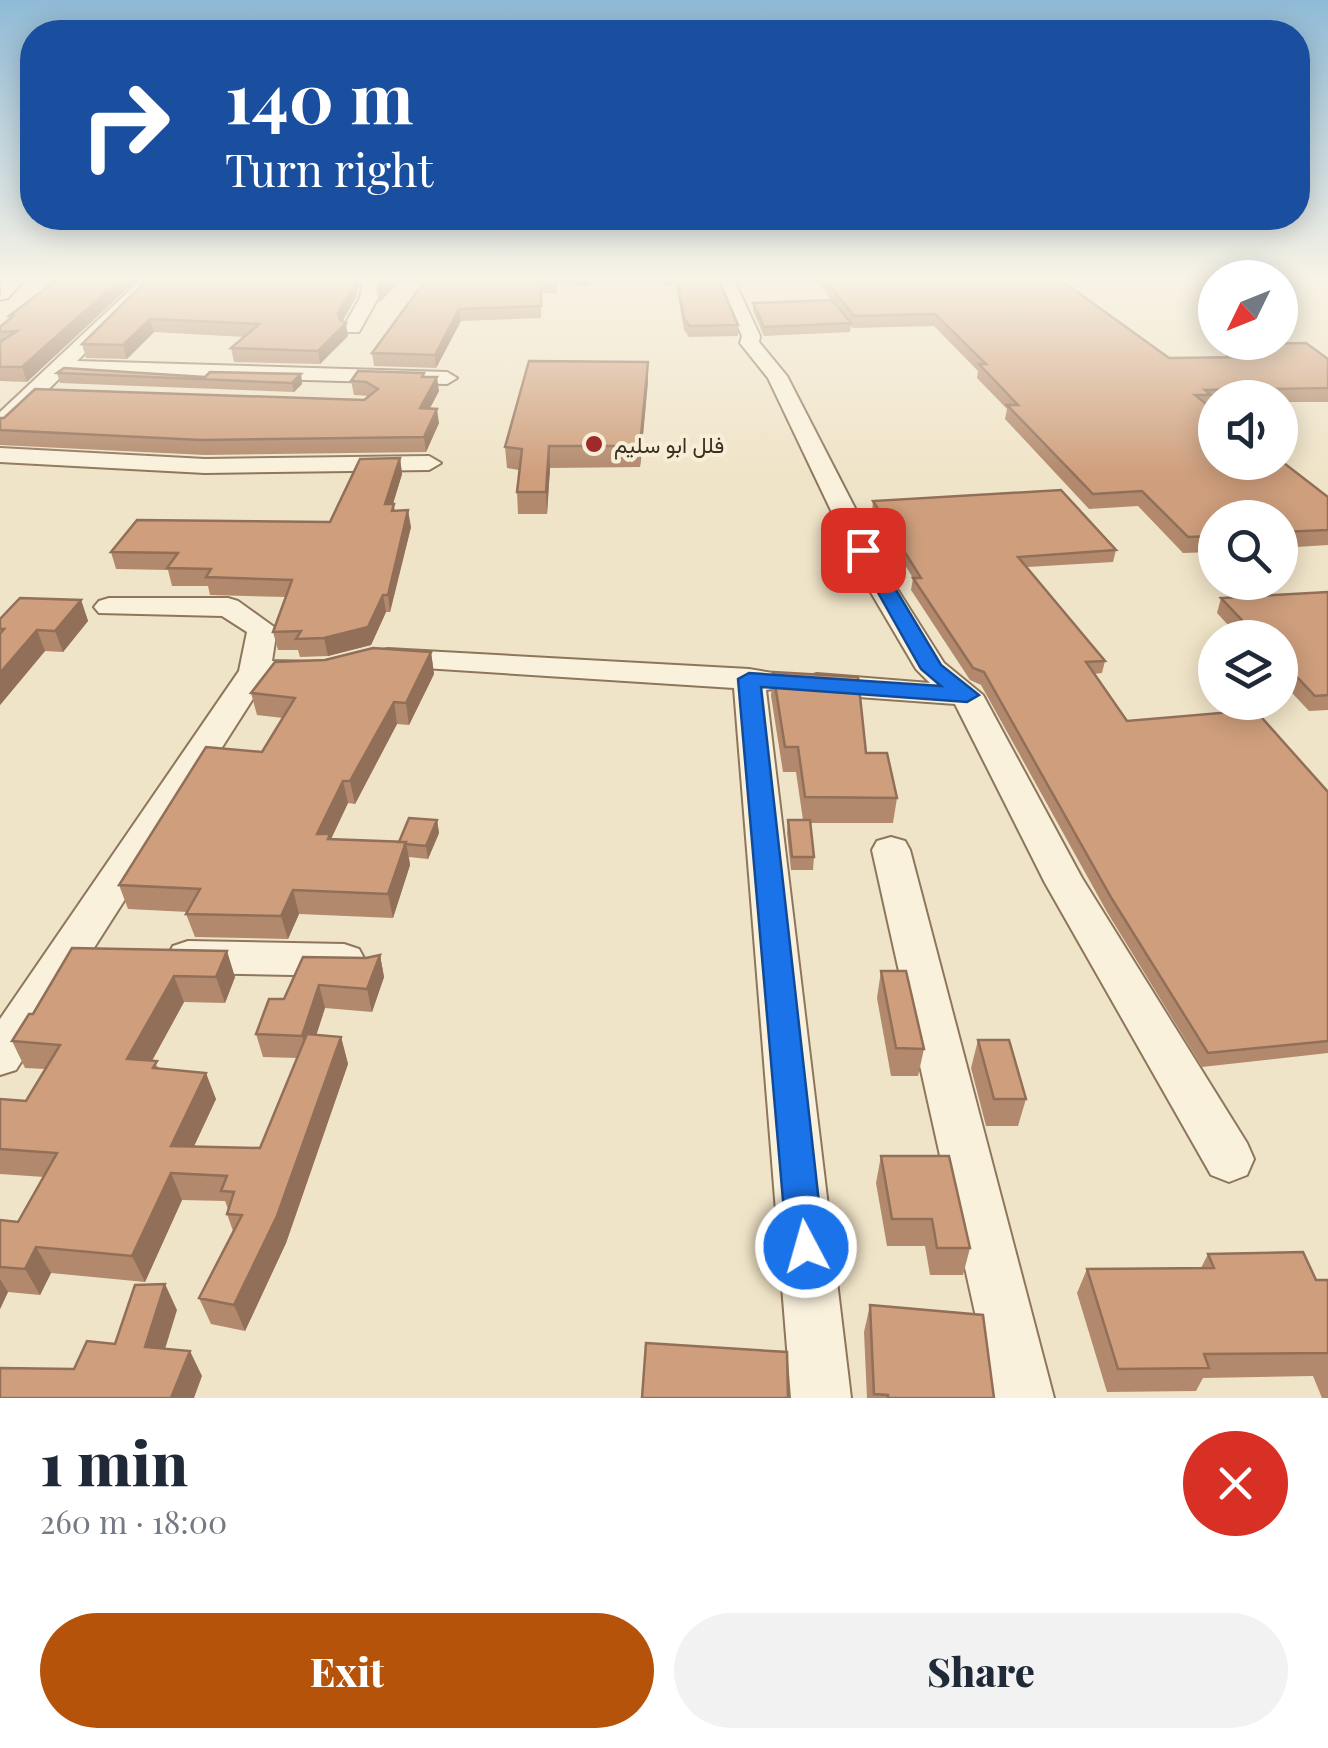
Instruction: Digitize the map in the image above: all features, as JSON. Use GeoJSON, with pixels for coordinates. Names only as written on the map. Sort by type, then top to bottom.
{"type":"FeatureCollection","features":[{"type":"Feature","properties":{"kind":"street"},"geometry":{"type":"LineString","coordinates":[[0,424],[85,343]]}},
{"type":"Feature","properties":{"kind":"street"},"geometry":{"type":"LineString","coordinates":[[749,343],[777,376],[880,584],[932,669],[967,695],[1065,883],[1229,1159]]}},
{"type":"Feature","properties":{"kind":"street"},"geometry":{"type":"LineString","coordinates":[[63,367],[447,378]]}},
{"type":"Feature","properties":{"kind":"street"},"geometry":{"type":"LineString","coordinates":[[34,393],[72,394]]}},
{"type":"Feature","properties":{"kind":"street"},"geometry":{"type":"LineString","coordinates":[[0,454],[205,466],[429,463]]}},
{"type":"Feature","properties":{"kind":"street"},"geometry":{"type":"LineString","coordinates":[[0,1056],[106,955],[256,671],[262,629],[228,607],[109,607]]}},
{"type":"Feature","properties":{"kind":"street"},"geometry":{"type":"LineString","coordinates":[[256,671],[352,663],[376,657],[967,695]]}},
{"type":"Feature","properties":{"kind":"street"},"geometry":{"type":"LineString","coordinates":[[749,679],[821,1398]]}},
{"type":"Feature","properties":{"kind":"street"},"geometry":{"type":"LineString","coordinates":[[891,850],[1024,1398]]}},
{"type":"Feature","properties":{"kind":"street"},"geometry":{"type":"LineString","coordinates":[[106,955],[371,961]]}},
{"type":"Feature","properties":{"kind":"building"},"geometry":{"type":"Polygon","coordinates":[[[0,343],[49,343],[22,367],[0,367],[0,343]]]}},
{"type":"Feature","properties":{"kind":"building"},"geometry":{"type":"Polygon","coordinates":[[[237,343],[326,343],[318,351],[231,348],[237,343]]]}},
{"type":"Feature","properties":{"kind":"building"},"geometry":{"type":"Polygon","coordinates":[[[379,343],[441,343],[435,355],[372,353],[379,343]]]}},
{"type":"Feature","properties":{"kind":"building"},"geometry":{"type":"Polygon","coordinates":[[[965,343],[1149,343],[1169,358],[1298,360],[1298,343],[1306,343],[1328,359],[1328,388],[1298,388],[1298,380],[1198,380],[1198,480],[1298,480],[1298,474],[1328,497],[1328,530],[1298,531],[1298,500],[1198,500],[1198,537],[1188,537],[1142,491],[1093,494],[1007,405],[1018,405],[979,364],[986,364],[965,343]]]}},
{"type":"Feature","properties":{"kind":"building"},"geometry":{"type":"Polygon","coordinates":[[[529,361],[648,362],[640,446],[549,446],[546,492],[517,492],[522,449],[505,447],[529,361]]]}},
{"type":"Feature","properties":{"kind":"building"},"geometry":{"type":"Polygon","coordinates":[[[64,368],[205,377],[210,372],[301,374],[292,383],[57,373],[64,368]]]}},
{"type":"Feature","properties":{"kind":"building"},"geometry":{"type":"Polygon","coordinates":[[[358,371],[424,373],[422,377],[437,377],[420,408],[437,409],[424,437],[201,440],[0,430],[0,418],[35,389],[364,400],[378,389],[366,382],[351,381],[358,371]]]}},
{"type":"Feature","properties":{"kind":"building"},"geometry":{"type":"Polygon","coordinates":[[[400,458],[385,504],[394,504],[392,511],[408,510],[388,595],[383,595],[368,627],[324,638],[296,639],[301,631],[273,632],[292,580],[206,577],[211,569],[167,568],[178,553],[111,552],[137,520],[330,522],[360,459],[400,458]]]}},
{"type":"Feature","properties":{"kind":"building"},"geometry":{"type":"Polygon","coordinates":[[[1061,490],[1116,550],[1018,557],[1105,661],[1086,662],[1127,721],[1198,715],[1198,720],[1264,720],[1328,792],[1328,1041],[1208,1053],[1112,899],[984,672],[973,668],[913,578],[921,578],[873,501],[1061,490]]]}},
{"type":"Feature","properties":{"kind":"building"},"geometry":{"type":"Polygon","coordinates":[[[1328,592],[1328,695],[1315,696],[1298,678],[1298,620],[1242,620],[1223,600],[1298,600],[1298,594],[1328,592]]]}},
{"type":"Feature","properties":{"kind":"building"},"geometry":{"type":"Polygon","coordinates":[[[20,598],[81,600],[55,631],[37,630],[0,673],[0,634],[4,629],[0,629],[0,619],[20,598]]]}},
{"type":"Feature","properties":{"kind":"building"},"geometry":{"type":"Polygon","coordinates":[[[373,648],[431,652],[406,703],[394,702],[350,781],[343,781],[317,834],[330,834],[328,839],[406,842],[388,894],[293,890],[281,916],[186,914],[200,889],[119,885],[206,747],[262,752],[295,698],[251,693],[275,662],[325,660],[373,648]]]}},
{"type":"Feature","properties":{"kind":"building"},"geometry":{"type":"Polygon","coordinates":[[[773,672],[858,677],[866,753],[887,753],[897,798],[805,797],[798,747],[785,747],[773,672]]]}},
{"type":"Feature","properties":{"kind":"building"},"geometry":{"type":"Polygon","coordinates":[[[409,818],[437,820],[426,846],[399,842],[409,818]]]}},
{"type":"Feature","properties":{"kind":"building"},"geometry":{"type":"Polygon","coordinates":[[[788,820],[810,820],[814,857],[792,857],[788,820]]]}},
{"type":"Feature","properties":{"kind":"building"},"geometry":{"type":"Polygon","coordinates":[[[72,948],[227,951],[216,977],[174,976],[127,1059],[157,1061],[153,1068],[206,1073],[171,1146],[260,1148],[307,1034],[341,1037],[277,1216],[234,1305],[199,1298],[242,1215],[227,1214],[234,1192],[221,1191],[227,1176],[171,1173],[132,1256],[36,1247],[25,1269],[0,1267],[0,1220],[18,1222],[57,1153],[0,1149],[0,1099],[26,1101],[60,1045],[12,1041],[29,1014],[33,1014],[72,948]]]}},
{"type":"Feature","properties":{"kind":"building"},"geometry":{"type":"Polygon","coordinates":[[[380,955],[367,989],[319,985],[302,1036],[256,1034],[269,999],[284,999],[303,957],[380,955]]]}},
{"type":"Feature","properties":{"kind":"building"},"geometry":{"type":"Polygon","coordinates":[[[881,971],[906,971],[924,1049],[896,1048],[881,971]]]}},
{"type":"Feature","properties":{"kind":"building"},"geometry":{"type":"Polygon","coordinates":[[[978,1040],[1009,1040],[1026,1099],[994,1099],[978,1040]]]}},
{"type":"Feature","properties":{"kind":"building"},"geometry":{"type":"Polygon","coordinates":[[[881,1156],[949,1156],[970,1248],[937,1248],[932,1219],[892,1219],[881,1156]]]}},
{"type":"Feature","properties":{"kind":"building"},"geometry":{"type":"Polygon","coordinates":[[[1303,1252],[1316,1280],[1328,1280],[1328,1353],[1204,1354],[1209,1368],[1118,1369],[1087,1269],[1214,1268],[1208,1254],[1303,1252]]]}},
{"type":"Feature","properties":{"kind":"building"},"geometry":{"type":"Polygon","coordinates":[[[165,1284],[145,1347],[190,1351],[171,1398],[0,1398],[0,1368],[74,1369],[87,1341],[115,1344],[135,1285],[165,1284]]]}},
{"type":"Feature","properties":{"kind":"building"},"geometry":{"type":"Polygon","coordinates":[[[870,1305],[983,1315],[994,1398],[888,1398],[874,1394],[870,1305]]]}},
{"type":"Feature","properties":{"kind":"building"},"geometry":{"type":"Polygon","coordinates":[[[646,1343],[787,1352],[788,1398],[642,1398],[646,1343]]]}},
{"type":"Feature","properties":{"kind":"place","name":"فلل ابو سليم"},"geometry":{"type":"Point","coordinates":[594,444]}},
{"type":"Feature","properties":{"kind":"route"},"geometry":{"type":"LineString","coordinates":[[806,1247],[749,679],[967,695],[932,669],[863,550]]}}]}
